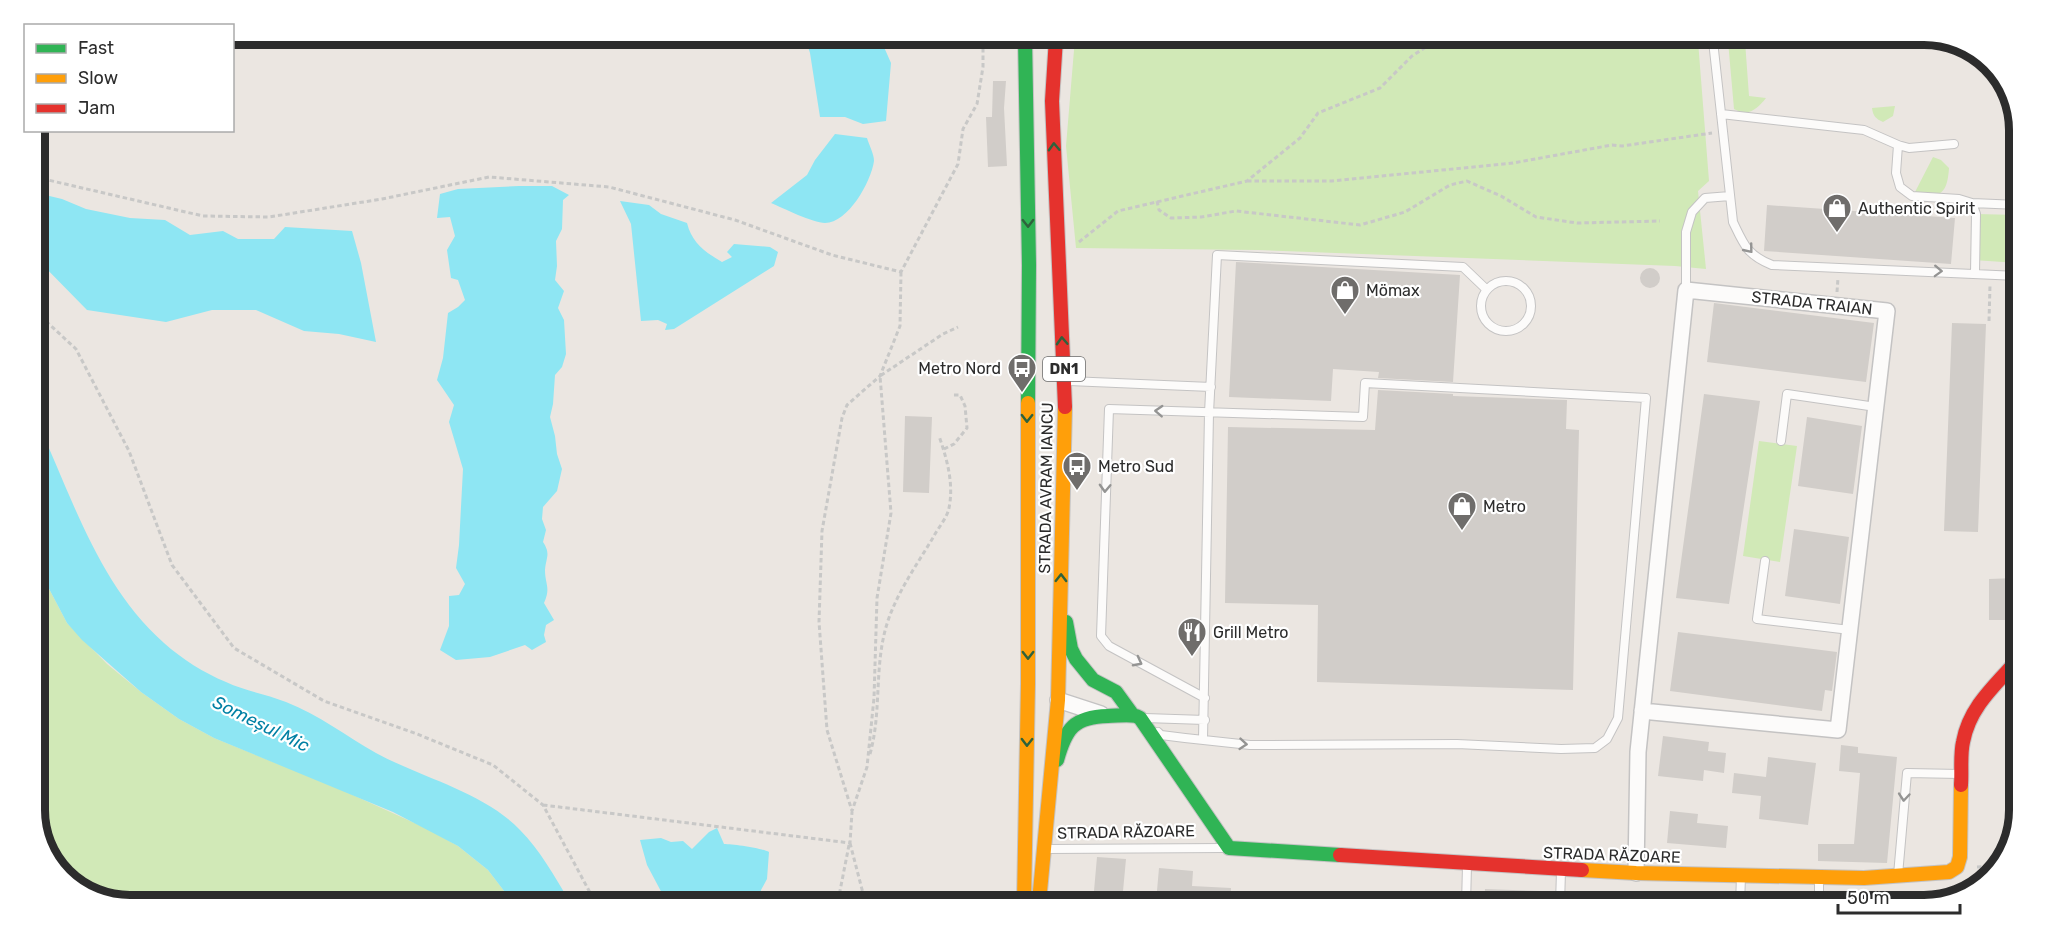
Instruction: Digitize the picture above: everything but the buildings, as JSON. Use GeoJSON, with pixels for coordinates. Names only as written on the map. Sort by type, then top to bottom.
{"type":"FeatureCollection","features":[{"type":"Feature","properties":{"kind":"main road","name":"STRADA AVRAM IANCU"},"geometry":{"type":"LineString","coordinates":[[1024,895],[1028,684],[1029,265],[1025,45]]}},
{"type":"Feature","properties":{"kind":"main road","name":"STRADA AVRAM IANCU"},"geometry":{"type":"LineString","coordinates":[[1040,895],[1058,700],[1061,601],[1064,381],[1052,101],[1056,45]]}},
{"type":"Feature","properties":{"kind":"main road"},"geometry":{"type":"LineString","coordinates":[[1061,601],[1071,649],[1076,659],[1093,680],[1116,692],[1136,716],[1229,848]]}},
{"type":"Feature","properties":{"kind":"main road","name":"STRADA RĂZOARE"},"geometry":{"type":"LineString","coordinates":[[1229,848],[1636,873],[1864,878],[1950,873],[1957,867],[1960,856],[1962,744],[1967,724],[1976,706],[2009,670]]}},
{"type":"Feature","properties":{"kind":"main road"},"geometry":{"type":"LineString","coordinates":[[1050,784],[1060,748],[1076,721],[1092,716],[1136,716]]}},
{"type":"Feature","properties":{"kind":"street","name":"STRADA TRAIAN"},"geometry":{"type":"LineString","coordinates":[[1642,711],[1838,730],[1887,311],[1686,290]]}},
{"type":"Feature","properties":{"kind":"street"},"geometry":{"type":"LineString","coordinates":[[1636,873],[1638,752],[1686,290]]}},
{"type":"Feature","properties":{"kind":"street"},"geometry":{"type":"LineString","coordinates":[[1059,679],[1093,680]]}},
{"type":"Feature","properties":{"kind":"street"},"geometry":{"type":"LineString","coordinates":[[1058,700],[1107,716]]}},
{"type":"Feature","properties":{"kind":"lane"},"geometry":{"type":"LineString","coordinates":[[1713,45],[1733,222],[1746,249],[1757,259],[1772,265],[2009,275]]}},
{"type":"Feature","properties":{"kind":"lane"},"geometry":{"type":"LineString","coordinates":[[1721,114],[1863,130],[1910,148],[1954,144]]}},
{"type":"Feature","properties":{"kind":"lane"},"geometry":{"type":"LineString","coordinates":[[1898,145],[1896,173],[1900,187],[1912,196],[2009,205]]}},
{"type":"Feature","properties":{"kind":"lane"},"geometry":{"type":"LineString","coordinates":[[1686,290],[1686,232],[1692,212],[1705,198],[1730,196]]}},
{"type":"Feature","properties":{"kind":"lane"},"geometry":{"type":"LineString","coordinates":[[1971,203],[1976,214],[1975,273]]}},
{"type":"Feature","properties":{"kind":"lane"},"geometry":{"type":"LineString","coordinates":[[1203,740],[1209,413],[1217,255],[1462,267],[1486,289]]}},
{"type":"Feature","properties":{"kind":"lane"},"geometry":{"type":"LineString","coordinates":[[1501,281],[1518,283],[1529,296],[1531,305],[1526,321],[1513,330],[1504,331],[1490,326],[1481,312],[1482,296],[1486,289],[1501,281]]}},
{"type":"Feature","properties":{"kind":"lane"},"geometry":{"type":"LineString","coordinates":[[1064,381],[1211,387]]}},
{"type":"Feature","properties":{"kind":"lane"},"geometry":{"type":"LineString","coordinates":[[1136,716],[1161,735],[1250,745],[1457,744],[1562,749],[1595,748],[1607,739],[1618,718],[1646,398],[1365,383],[1363,417],[1109,408],[1101,636],[1108,646],[1205,699]]}},
{"type":"Feature","properties":{"kind":"lane"},"geometry":{"type":"LineString","coordinates":[[1781,441],[1787,394],[1876,406]]}},
{"type":"Feature","properties":{"kind":"lane"},"geometry":{"type":"LineString","coordinates":[[1765,561],[1757,619],[1850,630]]}},
{"type":"Feature","properties":{"kind":"lane"},"geometry":{"type":"LineString","coordinates":[[1136,716],[1204,720]]}},
{"type":"Feature","properties":{"kind":"lane"},"geometry":{"type":"LineString","coordinates":[[1898,875],[1907,772],[1961,774]]}},
{"type":"Feature","properties":{"kind":"lane","name":"STRADA RĂZOARE"},"geometry":{"type":"LineString","coordinates":[[1044,849],[1229,848]]}},
{"type":"Feature","properties":{"kind":"lane"},"geometry":{"type":"LineString","coordinates":[[1466,895],[1467,864]]}},
{"type":"Feature","properties":{"kind":"lane"},"geometry":{"type":"LineString","coordinates":[[1560,895],[1561,870]]}},
{"type":"Feature","properties":{"kind":"lane"},"geometry":{"type":"LineString","coordinates":[[1740,895],[1741,875]]}},
{"type":"Feature","properties":{"kind":"lane"},"geometry":{"type":"LineString","coordinates":[[1819,877],[1819,895]]}},
{"type":"Feature","properties":{"kind":"path"},"geometry":{"type":"LineString","coordinates":[[867,764],[874,698],[877,598],[891,513],[880,376],[900,326],[901,272],[958,164],[963,129],[977,104],[983,67],[983,45]]}},
{"type":"Feature","properties":{"kind":"path"},"geometry":{"type":"LineString","coordinates":[[1247,181],[1300,138],[1318,113],[1380,88],[1412,56],[1429,45]]}},
{"type":"Feature","properties":{"kind":"path"},"geometry":{"type":"LineString","coordinates":[[1076,244],[1118,211],[1247,181],[1332,181],[1514,163],[1612,145],[1622,147],[1723,131]]}},
{"type":"Feature","properties":{"kind":"path"},"geometry":{"type":"LineString","coordinates":[[45,179],[203,216],[247,217],[269,217],[489,177],[609,187],[735,220],[832,255],[901,272]]}},
{"type":"Feature","properties":{"kind":"path"},"geometry":{"type":"LineString","coordinates":[[1157,201],[1159,210],[1171,218],[1201,217],[1236,211],[1360,225],[1405,212],[1450,185],[1467,181],[1501,196],[1536,217],[1577,223],[1660,221]]}},
{"type":"Feature","properties":{"kind":"path"},"geometry":{"type":"LineString","coordinates":[[1835,306],[1840,267]]}},
{"type":"Feature","properties":{"kind":"path"},"geometry":{"type":"LineString","coordinates":[[1989,321],[1991,274]]}},
{"type":"Feature","properties":{"kind":"path"},"geometry":{"type":"LineString","coordinates":[[45,320],[76,349],[129,451],[172,565],[234,648],[324,701],[417,734],[493,765],[543,805],[591,895]]}},
{"type":"Feature","properties":{"kind":"path"},"geometry":{"type":"LineString","coordinates":[[852,811],[826,730],[819,622],[822,531],[842,418],[847,405],[880,376],[943,334],[958,327]]}},
{"type":"Feature","properties":{"kind":"path"},"geometry":{"type":"LineString","coordinates":[[944,449],[954,444],[967,428],[965,406],[960,395],[952,395]]}},
{"type":"Feature","properties":{"kind":"path"},"geometry":{"type":"LineString","coordinates":[[839,895],[850,843],[852,811],[874,740],[879,696],[879,665],[884,633],[896,598],[949,510],[950,477],[939,436]]}},
{"type":"Feature","properties":{"kind":"path"},"geometry":{"type":"LineString","coordinates":[[543,805],[850,843]]}},
{"type":"Feature","properties":{"kind":"path"},"geometry":{"type":"LineString","coordinates":[[850,843],[863,895]]}},
{"type":"Feature","properties":{"kind":"green space"},"geometry":{"type":"Polygon","coordinates":[[[1074,45],[1698,45],[1709,181],[1698,191],[1706,269],[1258,250],[1076,248],[1066,146],[1074,45]]]}},
{"type":"Feature","properties":{"kind":"green space"},"geometry":{"type":"Polygon","coordinates":[[[1728,45],[1745,45],[1749,96],[1766,98],[1752,111],[1744,112],[1734,109],[1728,45]]]}},
{"type":"Feature","properties":{"kind":"green space"},"geometry":{"type":"Polygon","coordinates":[[[1895,106],[1893,116],[1883,122],[1875,117],[1872,108],[1895,106]]]}},
{"type":"Feature","properties":{"kind":"green space"},"geometry":{"type":"Polygon","coordinates":[[[1933,157],[1941,160],[1949,168],[1944,190],[1936,195],[1914,194],[1933,157]]]}},
{"type":"Feature","properties":{"kind":"green space"},"geometry":{"type":"Polygon","coordinates":[[[1976,214],[2009,215],[2009,262],[1973,260],[1976,214]]]}},
{"type":"Feature","properties":{"kind":"green space"},"geometry":{"type":"Polygon","coordinates":[[[1759,441],[1797,446],[1780,562],[1743,556],[1759,441]]]}},
{"type":"Feature","properties":{"kind":"green space"},"geometry":{"type":"Polygon","coordinates":[[[45,581],[67,623],[107,664],[179,719],[214,738],[333,786],[430,830],[458,846],[488,870],[507,895],[130,895],[97,889],[87,884],[70,870],[56,852],[45,816],[45,581]]]}},
{"type":"Feature","properties":{"kind":"water"},"geometry":{"type":"Polygon","coordinates":[[[808,45],[883,45],[891,63],[886,121],[863,124],[845,117],[820,117],[808,45]]]}},
{"type":"Feature","properties":{"kind":"water"},"geometry":{"type":"Polygon","coordinates":[[[835,134],[867,138],[874,158],[868,180],[850,209],[834,221],[825,223],[806,218],[771,203],[807,175],[815,160],[835,134]]]}},
{"type":"Feature","properties":{"kind":"water"},"geometry":{"type":"Polygon","coordinates":[[[552,186],[569,195],[563,200],[562,229],[556,241],[555,280],[564,291],[558,308],[564,320],[566,354],[562,367],[555,375],[550,417],[562,469],[557,491],[543,507],[542,519],[546,530],[543,542],[547,553],[545,570],[547,590],[544,603],[554,620],[546,625],[544,635],[546,642],[532,650],[525,645],[490,657],[456,660],[440,650],[449,626],[449,596],[459,595],[465,584],[456,568],[463,469],[449,422],[454,405],[437,380],[443,358],[448,313],[465,300],[458,280],[451,278],[447,250],[455,236],[450,217],[437,218],[440,194],[458,189],[552,186]]]}},
{"type":"Feature","properties":{"kind":"water"},"geometry":{"type":"Polygon","coordinates":[[[45,195],[86,209],[130,218],[165,220],[190,235],[223,231],[238,239],[274,239],[285,227],[352,231],[361,263],[376,342],[339,334],[304,331],[256,310],[212,310],[166,322],[87,310],[45,267],[45,195]]]}},
{"type":"Feature","properties":{"kind":"water"},"geometry":{"type":"Polygon","coordinates":[[[620,201],[649,205],[661,214],[687,223],[692,236],[700,246],[722,262],[732,257],[727,252],[734,244],[770,247],[778,252],[774,266],[674,329],[665,330],[667,324],[658,320],[641,321],[631,224],[620,201]]]}},
{"type":"Feature","properties":{"kind":"water","name":"Someșul Mic"},"geometry":{"type":"Polygon","coordinates":[[[45,440],[103,566],[141,619],[164,643],[186,660],[210,674],[233,685],[298,707],[376,753],[489,805],[520,830],[534,846],[566,895],[507,895],[488,870],[458,846],[393,812],[214,738],[179,719],[141,692],[82,640],[67,623],[45,581],[45,440]]]}},
{"type":"Feature","properties":{"kind":"water"},"geometry":{"type":"Polygon","coordinates":[[[717,828],[724,844],[747,846],[769,852],[767,879],[761,895],[663,895],[647,865],[640,840],[661,838],[671,842],[683,841],[692,849],[709,832],[717,828]]]}},
{"type":"Feature","properties":{"kind":"traffic: fast"},"geometry":{"type":"LineString","coordinates":[[1025,45],[1029,265],[1028,403]]}},
{"type":"Feature","properties":{"kind":"traffic: fast"},"geometry":{"type":"LineString","coordinates":[[1066,622],[1071,649],[1076,659],[1093,680],[1116,692],[1132,714]]}},
{"type":"Feature","properties":{"kind":"traffic: fast"},"geometry":{"type":"LineString","coordinates":[[1057,760],[1068,732],[1079,722],[1096,717],[1136,716],[1140,718],[1229,848],[1340,855]]}},
{"type":"Feature","properties":{"kind":"traffic: slow"},"geometry":{"type":"LineString","coordinates":[[1024,895],[1028,684],[1028,403]]}},
{"type":"Feature","properties":{"kind":"traffic: slow"},"geometry":{"type":"LineString","coordinates":[[1040,895],[1058,700],[1065,407]]}},
{"type":"Feature","properties":{"kind":"traffic: slow"},"geometry":{"type":"LineString","coordinates":[[1582,870],[1864,878],[1949,872],[1957,867],[1960,857],[1961,785]]}},
{"type":"Feature","properties":{"kind":"traffic: jam"},"geometry":{"type":"LineString","coordinates":[[1056,45],[1052,101],[1065,407]]}},
{"type":"Feature","properties":{"kind":"traffic: jam"},"geometry":{"type":"LineString","coordinates":[[1961,785],[1962,747],[1970,719],[1982,700],[2009,670]]}},
{"type":"Feature","properties":{"kind":"traffic: jam"},"geometry":{"type":"LineString","coordinates":[[1340,855],[1582,870]]}},
{"type":"Feature","properties":{"kind":"place","name":"Authentic Spirit"},"geometry":{"type":"Point","coordinates":[1837,234]}},
{"type":"Feature","properties":{"kind":"place","name":"Mömax"},"geometry":{"type":"Point","coordinates":[1345,316]}},
{"type":"Feature","properties":{"kind":"place","name":"Metro Nord"},"geometry":{"type":"Point","coordinates":[1022,394]}},
{"type":"Feature","properties":{"kind":"place","name":"Metro Sud"},"geometry":{"type":"Point","coordinates":[1077,492]}},
{"type":"Feature","properties":{"kind":"place","name":"Metro"},"geometry":{"type":"Point","coordinates":[1462,532]}},
{"type":"Feature","properties":{"kind":"place","name":"Grill Metro"},"geometry":{"type":"Point","coordinates":[1192,658]}}]}
